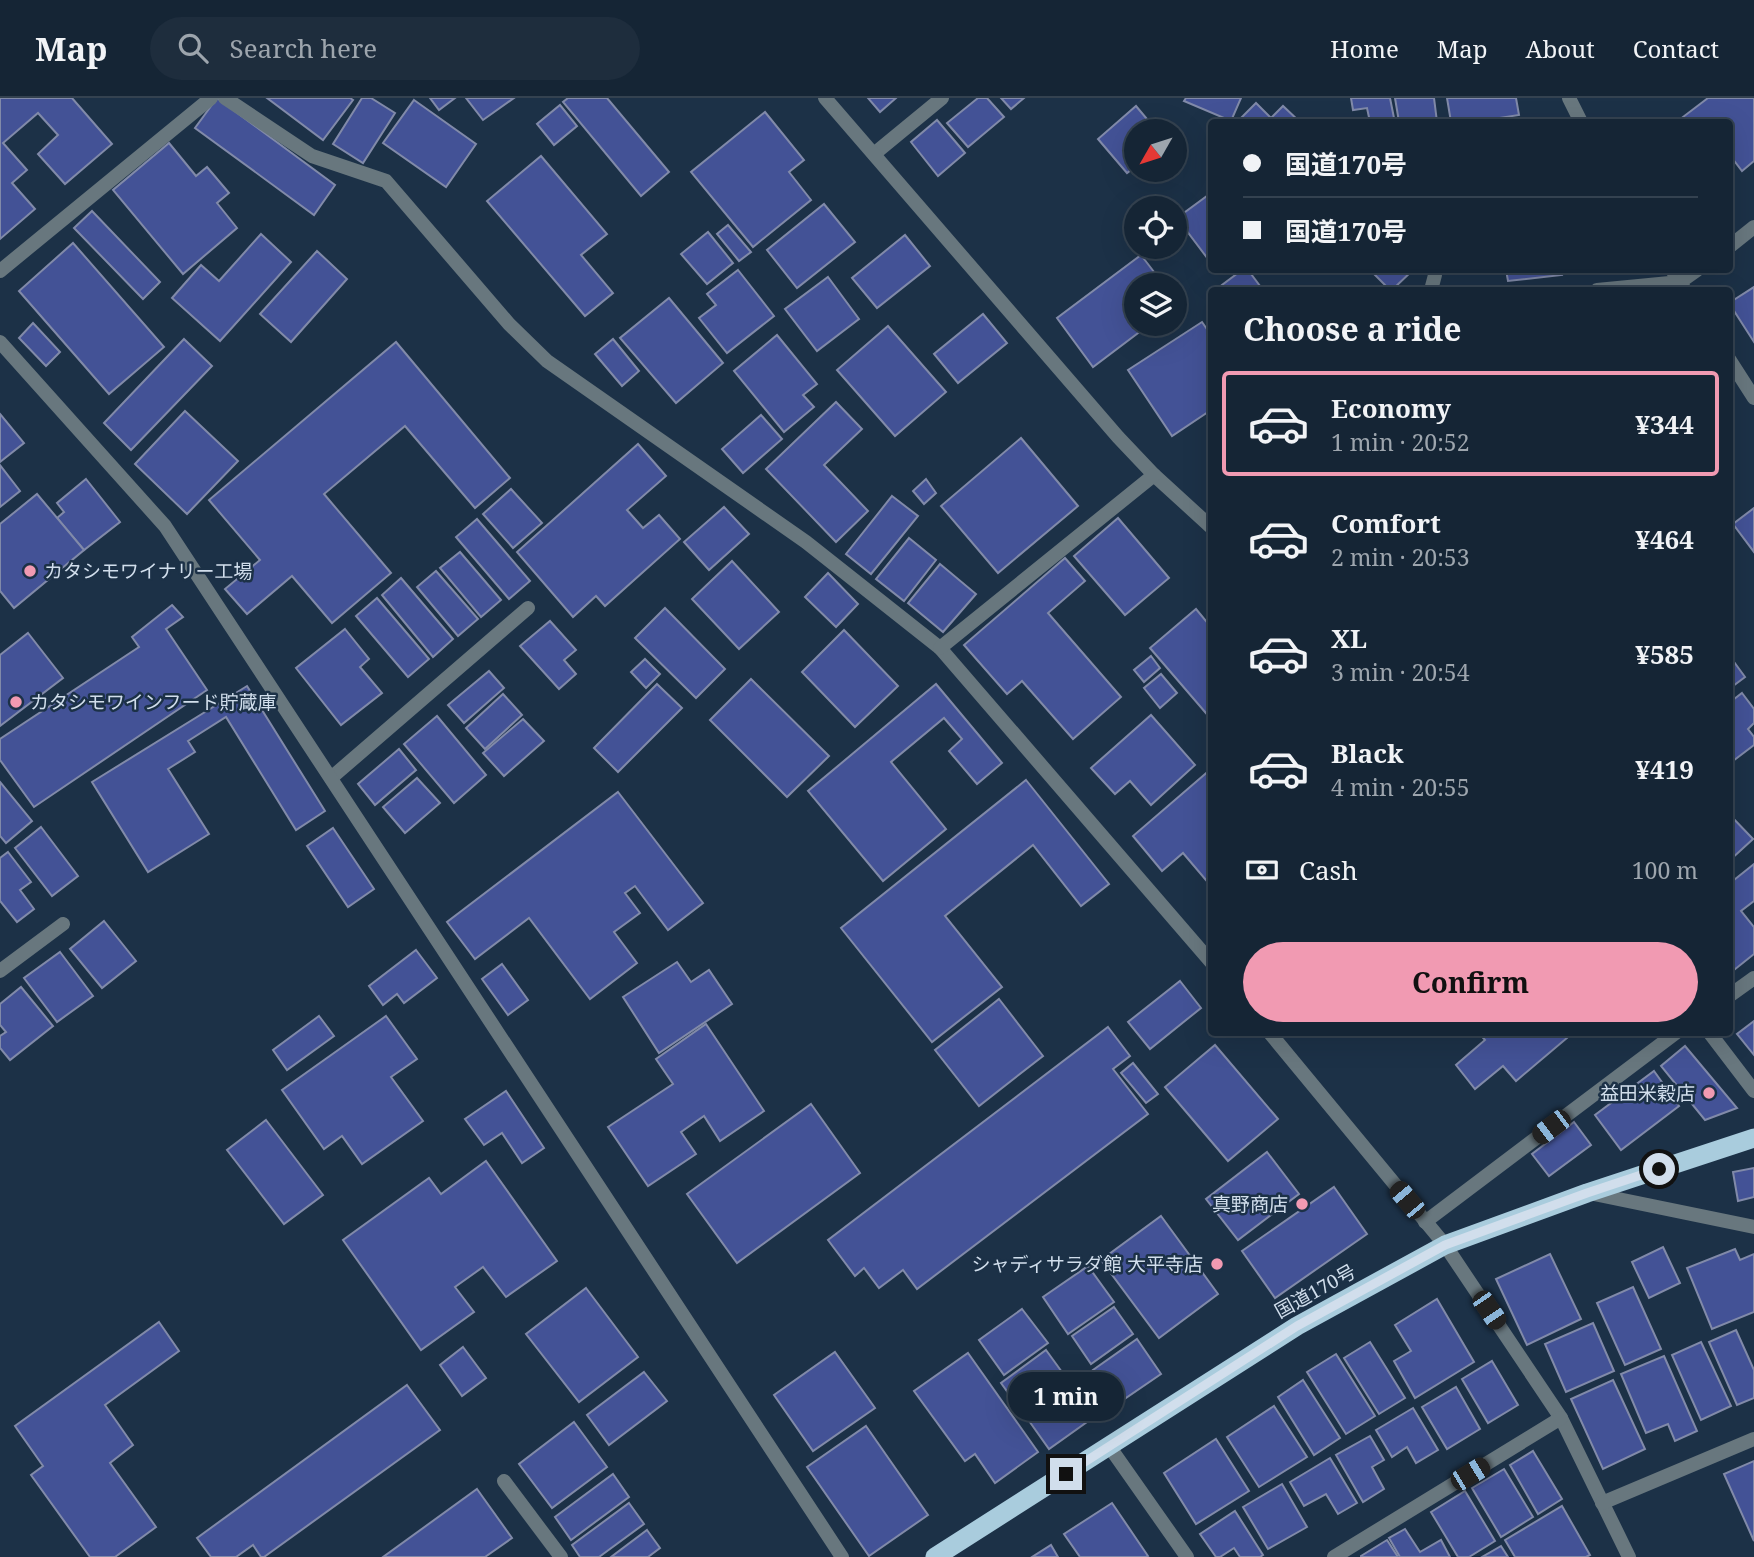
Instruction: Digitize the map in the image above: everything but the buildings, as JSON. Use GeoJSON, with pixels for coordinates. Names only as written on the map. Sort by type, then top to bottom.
{"type":"FeatureCollection","features":[{"type":"Feature","properties":{"kind":"highway","name":"国道170号"},"geometry":{"type":"LineString","coordinates":[[935,1557],[1297,1326],[1445,1245],[1587,1193],[1754,1138]]}},
{"type":"Feature","properties":{"kind":"street"},"geometry":{"type":"LineString","coordinates":[[0,271],[211,98]]}},
{"type":"Feature","properties":{"kind":"street"},"geometry":{"type":"LineString","coordinates":[[225,98],[312,156],[386,181],[509,324],[547,361],[806,542],[940,648],[1208,959]]}},
{"type":"Feature","properties":{"kind":"street"},"geometry":{"type":"LineString","coordinates":[[825,98],[1118,437],[1154,475],[1208,524]]}},
{"type":"Feature","properties":{"kind":"street"},"geometry":{"type":"LineString","coordinates":[[874,154],[942,98]]}},
{"type":"Feature","properties":{"kind":"street"},"geometry":{"type":"LineString","coordinates":[[1569,98],[1580,119]]}},
{"type":"Feature","properties":{"kind":"street"},"geometry":{"type":"LineString","coordinates":[[1733,244],[1754,227]]}},
{"type":"Feature","properties":{"kind":"street"},"geometry":{"type":"LineString","coordinates":[[1624,287],[1679,281]]}},
{"type":"Feature","properties":{"kind":"street"},"geometry":{"type":"LineString","coordinates":[[0,342],[165,526],[842,1557]]}},
{"type":"Feature","properties":{"kind":"street"},"geometry":{"type":"LineString","coordinates":[[1733,365],[1754,398]]}},
{"type":"Feature","properties":{"kind":"street"},"geometry":{"type":"LineString","coordinates":[[940,648],[1154,475]]}},
{"type":"Feature","properties":{"kind":"street"},"geometry":{"type":"LineString","coordinates":[[331,778],[528,608]]}},
{"type":"Feature","properties":{"kind":"street"},"geometry":{"type":"LineString","coordinates":[[0,971],[63,924]]}},
{"type":"Feature","properties":{"kind":"street"},"geometry":{"type":"LineString","coordinates":[[1733,993],[1754,978]]}},
{"type":"Feature","properties":{"kind":"street"},"geometry":{"type":"LineString","coordinates":[[1272,1036],[1445,1245],[1561,1418],[1629,1557]]}},
{"type":"Feature","properties":{"kind":"street"},"geometry":{"type":"LineString","coordinates":[[1425,1222],[1672,1036]]}},
{"type":"Feature","properties":{"kind":"street"},"geometry":{"type":"LineString","coordinates":[[1712,1036],[1754,1091]]}},
{"type":"Feature","properties":{"kind":"street"},"geometry":{"type":"LineString","coordinates":[[1587,1193],[1754,1227]]}},
{"type":"Feature","properties":{"kind":"street"},"geometry":{"type":"LineString","coordinates":[[1334,1557],[1561,1418]]}},
{"type":"Feature","properties":{"kind":"street"},"geometry":{"type":"LineString","coordinates":[[1602,1503],[1754,1439]]}},
{"type":"Feature","properties":{"kind":"street"},"geometry":{"type":"LineString","coordinates":[[1109,1446],[1187,1557]]}},
{"type":"Feature","properties":{"kind":"street"},"geometry":{"type":"LineString","coordinates":[[504,1480],[561,1557]]}},
{"type":"Feature","properties":{"kind":"place","name":"カタシモワイナリー工場"},"geometry":{"type":"Point","coordinates":[30,571]}},
{"type":"Feature","properties":{"kind":"place","name":"カタシモワインフード貯蔵庫"},"geometry":{"type":"Point","coordinates":[16,702]}},
{"type":"Feature","properties":{"kind":"place","name":"益田米穀店"},"geometry":{"type":"Point","coordinates":[1709,1093]}},
{"type":"Feature","properties":{"kind":"place","name":"真野商店"},"geometry":{"type":"Point","coordinates":[1302,1204]}},
{"type":"Feature","properties":{"kind":"place","name":"シャディサラダ館 大平寺店"},"geometry":{"type":"Point","coordinates":[1217,1264]}},
{"type":"Feature","properties":{"kind":"route"},"geometry":{"type":"LineString","coordinates":[[1066,1474],[1297,1326],[1445,1245],[1659,1169]]}}]}
